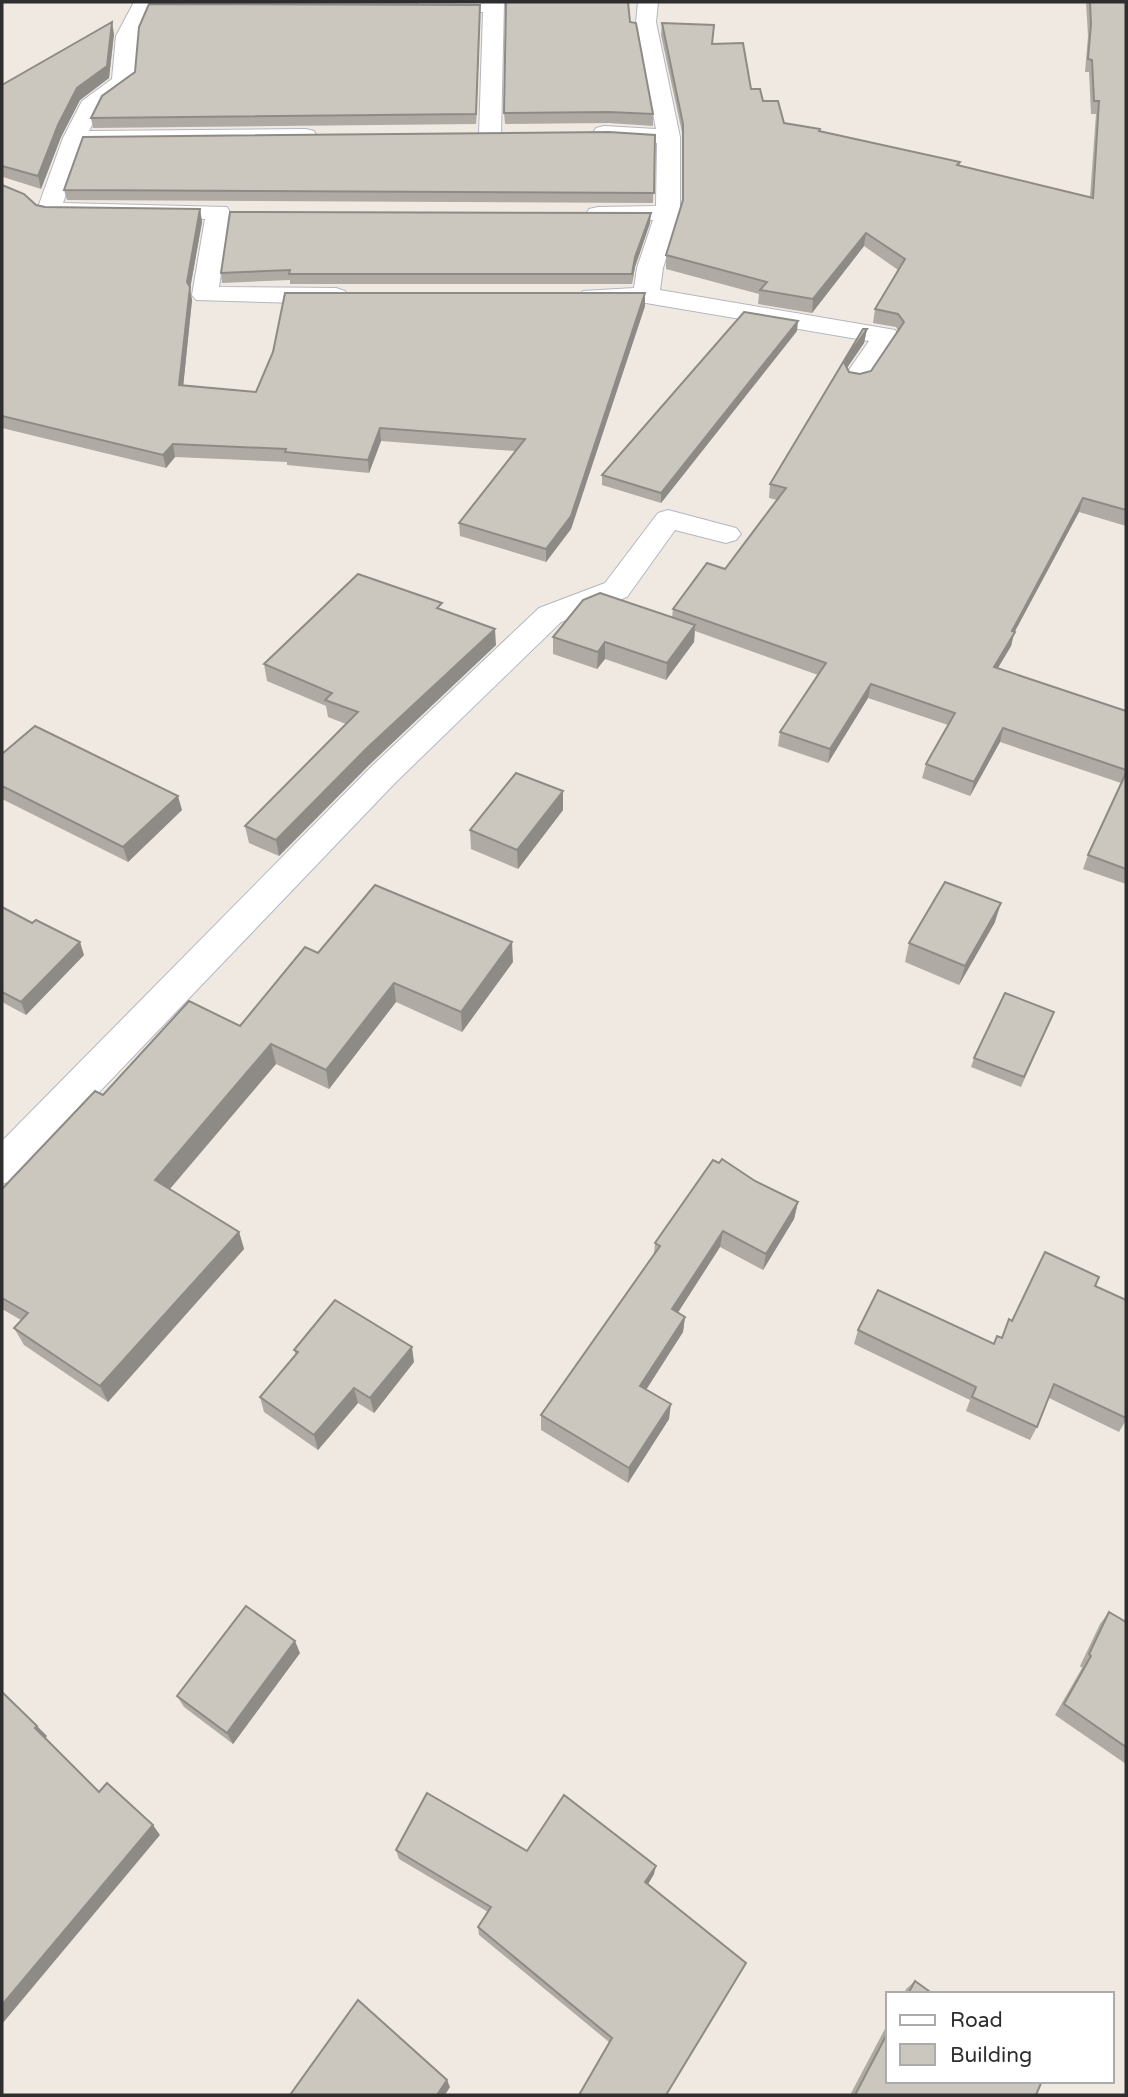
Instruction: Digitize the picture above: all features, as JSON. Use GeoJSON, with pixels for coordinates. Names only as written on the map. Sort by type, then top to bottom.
{"type":"FeatureCollection","features":[{"type":"Feature","properties":{"kind":"street"},"geometry":{"type":"LineString","coordinates":[[646,295],[650,268],[668,213],[669,137],[646,22],[648,2]]}},
{"type":"Feature","properties":{"kind":"street"},"geometry":{"type":"LineString","coordinates":[[404,6],[494,4],[490,135]]}},
{"type":"Feature","properties":{"kind":"street"},"geometry":{"type":"LineString","coordinates":[[221,6],[142,5],[127,36],[123,82],[93,101],[42,202],[49,210],[245,212]]}},
{"type":"Feature","properties":{"kind":"street"},"geometry":{"type":"LineString","coordinates":[[582,133],[669,137]]}},
{"type":"Feature","properties":{"kind":"street"},"geometry":{"type":"LineString","coordinates":[[464,135],[517,134]]}},
{"type":"Feature","properties":{"kind":"street"},"geometry":{"type":"LineString","coordinates":[[74,138],[331,136]]}},
{"type":"Feature","properties":{"kind":"street"},"geometry":{"type":"LineString","coordinates":[[218,212],[205,296],[355,296]]}},
{"type":"Feature","properties":{"kind":"street"},"geometry":{"type":"LineString","coordinates":[[570,214],[668,213]]}},
{"type":"Feature","properties":{"kind":"street"},"geometry":{"type":"LineString","coordinates":[[570,296],[646,295],[886,336],[857,377]]}},
{"type":"Feature","properties":{"kind":"street"},"geometry":{"type":"LineString","coordinates":[[2,1167],[383,775],[550,615],[616,590],[668,519],[726,534]]}},
{"type":"Feature","properties":{"kind":"building"},"geometry":{"type":"Polygon","coordinates":[[[506,2],[628,2],[630,22],[636,23],[653,114],[504,113],[506,2]]]}},
{"type":"Feature","properties":{"kind":"building"},"geometry":{"type":"Polygon","coordinates":[[[1090,2],[1126,2],[1126,510],[1083,498],[1012,631],[1015,632],[994,667],[1126,711],[1126,770],[1003,728],[974,782],[926,764],[955,713],[871,684],[830,749],[780,732],[826,663],[673,609],[707,563],[725,569],[786,488],[770,484],[863,329],[867,329],[844,362],[849,372],[860,374],[871,371],[904,322],[898,314],[875,309],[905,259],[866,233],[813,299],[760,290],[767,282],[666,255],[683,200],[683,124],[662,23],[714,25],[712,44],[743,43],[751,89],[760,89],[763,101],[778,101],[784,123],[960,162],[957,165],[1093,198],[1099,101],[1094,101],[1092,60],[1088,59],[1090,2]]]}},
{"type":"Feature","properties":{"kind":"building"},"geometry":{"type":"Polygon","coordinates":[[[149,4],[480,5],[476,114],[91,118],[102,96],[135,72],[139,27],[149,4]]]}},
{"type":"Feature","properties":{"kind":"building"},"geometry":{"type":"Polygon","coordinates":[[[112,22],[107,66],[77,88],[58,125],[38,176],[2,166],[2,85],[112,22]]]}},
{"type":"Feature","properties":{"kind":"building"},"geometry":{"type":"Polygon","coordinates":[[[609,132],[655,135],[654,193],[64,190],[83,137],[609,132]]]}},
{"type":"Feature","properties":{"kind":"building"},"geometry":{"type":"Polygon","coordinates":[[[2,185],[24,194],[36,205],[45,207],[200,209],[187,282],[190,287],[179,385],[256,392],[273,352],[285,293],[645,293],[571,516],[546,549],[459,523],[525,439],[380,428],[368,460],[285,452],[286,449],[173,444],[163,455],[2,416],[2,185]]]}},
{"type":"Feature","properties":{"kind":"building"},"geometry":{"type":"Polygon","coordinates":[[[230,212],[651,213],[635,257],[632,274],[289,274],[290,270],[221,273],[230,212]]]}},
{"type":"Feature","properties":{"kind":"building"},"geometry":{"type":"Polygon","coordinates":[[[744,312],[798,321],[661,493],[602,475],[744,312]]]}},
{"type":"Feature","properties":{"kind":"building"},"geometry":{"type":"Polygon","coordinates":[[[358,574],[442,603],[437,608],[495,629],[367,748],[276,840],[245,826],[358,712],[325,700],[332,693],[264,664],[358,574]]]}},
{"type":"Feature","properties":{"kind":"building"},"geometry":{"type":"Polygon","coordinates":[[[600,593],[695,625],[667,663],[605,642],[598,652],[553,637],[583,600],[600,593]]]}},
{"type":"Feature","properties":{"kind":"building"},"geometry":{"type":"Polygon","coordinates":[[[35,726],[178,796],[123,847],[2,786],[2,754],[35,726]]]}},
{"type":"Feature","properties":{"kind":"building"},"geometry":{"type":"Polygon","coordinates":[[[516,773],[563,791],[517,850],[470,830],[516,773]]]}},
{"type":"Feature","properties":{"kind":"building"},"geometry":{"type":"Polygon","coordinates":[[[1126,773],[1126,869],[1088,855],[1126,773]]]}},
{"type":"Feature","properties":{"kind":"building"},"geometry":{"type":"Polygon","coordinates":[[[945,882],[1001,903],[965,966],[909,943],[945,882]]]}},
{"type":"Feature","properties":{"kind":"building"},"geometry":{"type":"Polygon","coordinates":[[[375,885],[512,942],[461,1012],[394,983],[326,1070],[271,1044],[155,1180],[239,1232],[100,1386],[14,1328],[28,1313],[2,1298],[2,1189],[95,1091],[103,1095],[189,1001],[240,1026],[305,947],[318,953],[375,885]]]}},
{"type":"Feature","properties":{"kind":"building"},"geometry":{"type":"Polygon","coordinates":[[[2,907],[32,923],[36,920],[80,942],[21,1002],[2,992],[2,907]]]}},
{"type":"Feature","properties":{"kind":"building"},"geometry":{"type":"Polygon","coordinates":[[[1005,993],[1054,1012],[1024,1077],[974,1058],[1005,993]]]}},
{"type":"Feature","properties":{"kind":"building"},"geometry":{"type":"Polygon","coordinates":[[[722,1159],[755,1181],[798,1202],[766,1254],[723,1231],[672,1309],[685,1317],[640,1386],[671,1404],[629,1468],[541,1415],[660,1246],[655,1243],[713,1160],[719,1163],[722,1159]]]}},
{"type":"Feature","properties":{"kind":"building"},"geometry":{"type":"Polygon","coordinates":[[[1045,1252],[1099,1277],[1095,1286],[1126,1300],[1126,1418],[1054,1384],[1037,1427],[972,1397],[976,1387],[858,1330],[878,1290],[994,1344],[997,1336],[1002,1338],[1009,1319],[1012,1321],[1045,1252]]]}},
{"type":"Feature","properties":{"kind":"building"},"geometry":{"type":"Polygon","coordinates":[[[335,1300],[412,1347],[370,1398],[354,1388],[314,1435],[260,1397],[298,1352],[294,1350],[335,1300]]]}},
{"type":"Feature","properties":{"kind":"building"},"geometry":{"type":"Polygon","coordinates":[[[246,1606],[295,1641],[227,1733],[177,1696],[246,1606]]]}},
{"type":"Feature","properties":{"kind":"building"},"geometry":{"type":"Polygon","coordinates":[[[1109,1612],[1126,1622],[1126,1747],[1064,1704],[1091,1656],[1089,1654],[1109,1612]]]}},
{"type":"Feature","properties":{"kind":"building"},"geometry":{"type":"Polygon","coordinates":[[[2,1692],[99,1792],[107,1783],[153,1825],[2,2005],[2,1692]]]}},
{"type":"Feature","properties":{"kind":"building"},"geometry":{"type":"Polygon","coordinates":[[[427,1793],[527,1851],[564,1795],[656,1866],[645,1882],[746,1963],[666,2095],[579,2095],[612,2038],[478,1927],[491,1907],[396,1850],[427,1793]]]}},
{"type":"Feature","properties":{"kind":"building"},"geometry":{"type":"Polygon","coordinates":[[[915,1981],[930,1992],[909,1992],[915,1981]]]}},
{"type":"Feature","properties":{"kind":"building"},"geometry":{"type":"Polygon","coordinates":[[[358,2000],[447,2080],[437,2095],[290,2095],[358,2000]]]}},
{"type":"Feature","properties":{"kind":"building"},"geometry":{"type":"Polygon","coordinates":[[[886,2036],[886,2083],[1041,2083],[1036,2095],[855,2095],[886,2036]]]}}]}
